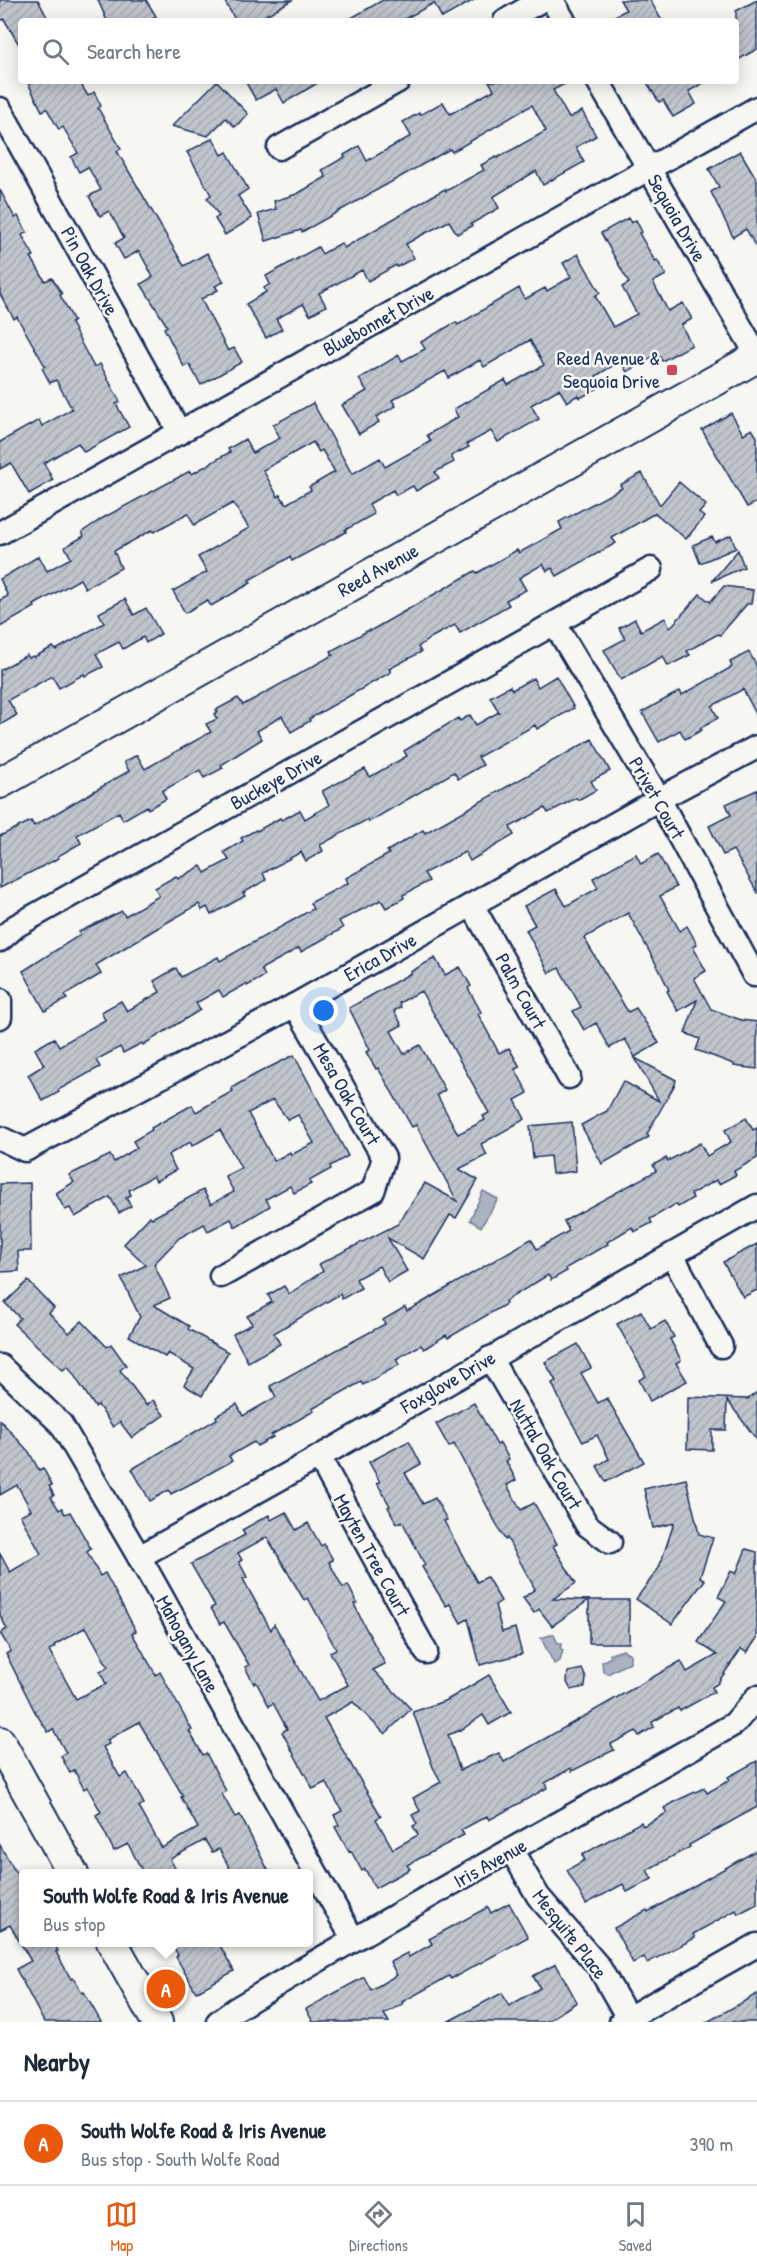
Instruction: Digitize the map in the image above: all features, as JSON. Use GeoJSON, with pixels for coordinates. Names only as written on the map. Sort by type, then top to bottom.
{"type":"FeatureCollection","features":[{"type":"Feature","properties":{"kind":"main road","name":"Reed Avenue"},"geometry":{"type":"LineString","coordinates":[[0,783],[757,356]]}},
{"type":"Feature","properties":{"kind":"main road"},"geometry":{"type":"LineString","coordinates":[[0,1742],[71,1869]]}},
{"type":"Feature","properties":{"kind":"main road"},"geometry":{"type":"LineString","coordinates":[[115,1947],[157,2022]]}},
{"type":"Feature","properties":{"kind":"street"},"geometry":{"type":"LineString","coordinates":[[509,18],[542,0]]}},
{"type":"Feature","properties":{"kind":"street"},"geometry":{"type":"LineString","coordinates":[[552,0],[562,18]]}},
{"type":"Feature","properties":{"kind":"street"},"geometry":{"type":"LineString","coordinates":[[279,148],[393,84]]}},
{"type":"Feature","properties":{"kind":"street","name":"Sequoia Drive"},"geometry":{"type":"LineString","coordinates":[[600,84],[757,356]]}},
{"type":"Feature","properties":{"kind":"street","name":"Bluebonnet Drive"},"geometry":{"type":"LineString","coordinates":[[0,533],[757,108]]}},
{"type":"Feature","properties":{"kind":"street","name":"Pin Oak Drive"},"geometry":{"type":"LineString","coordinates":[[0,109],[180,433]]}},
{"type":"Feature","properties":{"kind":"street","name":"Buckeye Drive"},"geometry":{"type":"LineString","coordinates":[[0,940],[16,926],[651,569]]}},
{"type":"Feature","properties":{"kind":"street","name":"Privet Court"},"geometry":{"type":"LineString","coordinates":[[555,624],[659,799],[754,975]]}},
{"type":"Feature","properties":{"kind":"street","name":"Erica Drive"},"geometry":{"type":"LineString","coordinates":[[0,1138],[25,1150],[295,1005],[659,799],[757,747]]}},
{"type":"Feature","properties":{"kind":"street","name":"Palm Court"},"geometry":{"type":"LineString","coordinates":[[472,904],[570,1077]]}},
{"type":"Feature","properties":{"kind":"street"},"geometry":{"type":"LineString","coordinates":[[0,1000],[0,1017]]}},
{"type":"Feature","properties":{"kind":"street","name":"Mesa Oak Court"},"geometry":{"type":"LineString","coordinates":[[221,1276],[374,1191],[384,1158],[295,1005]]}},
{"type":"Feature","properties":{"kind":"street","name":"Foxglove Drive"},"geometry":{"type":"LineString","coordinates":[[139,1557],[319,1457],[757,1206]]}},
{"type":"Feature","properties":{"kind":"street"},"geometry":{"type":"LineString","coordinates":[[672,1255],[721,1346]]}},
{"type":"Feature","properties":{"kind":"street","name":"Nuttal Oak Court"},"geometry":{"type":"LineString","coordinates":[[490,1358],[587,1525],[610,1542]]}},
{"type":"Feature","properties":{"kind":"street","name":"Mahogany Lane"},"geometry":{"type":"LineString","coordinates":[[0,1366],[61,1424],[139,1557],[353,1939]]}},
{"type":"Feature","properties":{"kind":"street","name":"Mayten Tree Court"},"geometry":{"type":"LineString","coordinates":[[319,1457],[426,1652]]}},
{"type":"Feature","properties":{"kind":"street","name":"Iris Avenue"},"geometry":{"type":"LineString","coordinates":[[218,2022],[236,2008],[353,1939],[734,1724],[757,1697]]}},
{"type":"Feature","properties":{"kind":"street","name":"Mesquite Place"},"geometry":{"type":"LineString","coordinates":[[512,1851],[538,1896],[599,1967],[624,2020]]}},
{"type":"Feature","properties":{"kind":"street"},"geometry":{"type":"LineString","coordinates":[[624,2020],[757,1945]]}},
{"type":"Feature","properties":{"kind":"shaded area"},"geometry":{"type":"Polygon","coordinates":[[[483,1191],[498,1199],[481,1227],[470,1220],[483,1191]]]}},
{"type":"Feature","properties":{"kind":"shaded area"},"geometry":{"type":"Polygon","coordinates":[[[554,1634],[557,1642],[562,1644],[560,1648],[563,1650],[560,1661],[554,1664],[541,1638],[554,1634]]]}},
{"type":"Feature","properties":{"kind":"shaded area"},"geometry":{"type":"Polygon","coordinates":[[[623,1650],[630,1654],[630,1662],[608,1674],[603,1671],[602,1662],[611,1657],[610,1654],[623,1650]]]}},
{"type":"Feature","properties":{"kind":"building"},"geometry":{"type":"Polygon","coordinates":[[[0,0],[38,0],[47,18],[18,18],[18,43],[4,19],[0,21],[0,0]]]}},
{"type":"Feature","properties":{"kind":"building"},"geometry":{"type":"Polygon","coordinates":[[[98,0],[146,0],[156,16],[153,18],[106,18],[98,0]]]}},
{"type":"Feature","properties":{"kind":"building"},"geometry":{"type":"Polygon","coordinates":[[[224,0],[292,0],[261,18],[234,18],[224,0]]]}},
{"type":"Feature","properties":{"kind":"building"},"geometry":{"type":"Polygon","coordinates":[[[383,0],[474,0],[442,18],[434,3],[406,18],[351,18],[383,0]]]}},
{"type":"Feature","properties":{"kind":"building"},"geometry":{"type":"Polygon","coordinates":[[[620,0],[650,0],[660,18],[611,18],[626,10],[620,0]]]}},
{"type":"Feature","properties":{"kind":"building"},"geometry":{"type":"Polygon","coordinates":[[[757,0],[757,49],[739,59],[739,18],[736,18],[736,11],[757,0]]]}},
{"type":"Feature","properties":{"kind":"building"},"geometry":{"type":"Polygon","coordinates":[[[28,84],[81,84],[88,96],[94,92],[101,106],[98,108],[121,149],[117,151],[184,266],[207,253],[224,282],[215,286],[218,290],[201,299],[228,351],[234,348],[242,362],[201,385],[189,364],[184,367],[164,328],[167,326],[141,284],[153,277],[139,251],[124,259],[115,243],[124,238],[109,211],[100,216],[89,196],[101,190],[88,167],[79,172],[71,157],[78,153],[63,127],[59,130],[47,109],[42,111],[28,84]]]}},
{"type":"Feature","properties":{"kind":"building"},"geometry":{"type":"Polygon","coordinates":[[[214,84],[220,84],[248,114],[235,127],[226,118],[208,136],[172,126],[214,84]]]}},
{"type":"Feature","properties":{"kind":"building"},"geometry":{"type":"Polygon","coordinates":[[[247,84],[316,84],[284,103],[276,89],[256,100],[247,84]]]}},
{"type":"Feature","properties":{"kind":"building"},"geometry":{"type":"Polygon","coordinates":[[[491,84],[564,84],[553,90],[569,118],[582,111],[596,136],[576,147],[584,162],[543,185],[536,171],[493,197],[499,208],[471,224],[472,226],[457,234],[449,221],[418,237],[406,244],[414,258],[368,281],[362,270],[319,293],[326,306],[310,315],[303,304],[276,319],[282,329],[266,338],[246,304],[266,292],[264,288],[270,284],[266,276],[318,247],[322,254],[341,243],[344,248],[434,195],[484,170],[481,165],[546,131],[532,105],[452,152],[450,149],[302,232],[301,230],[266,241],[258,214],[276,209],[274,201],[297,194],[326,177],[322,170],[359,146],[367,161],[411,136],[403,122],[419,113],[420,115],[443,102],[450,114],[494,90],[491,84]]]}},
{"type":"Feature","properties":{"kind":"building"},"geometry":{"type":"Polygon","coordinates":[[[648,84],[702,84],[689,91],[696,104],[673,117],[663,100],[659,102],[648,84]]]}},
{"type":"Feature","properties":{"kind":"building"},"geometry":{"type":"Polygon","coordinates":[[[213,138],[222,155],[227,152],[248,189],[238,196],[252,218],[225,235],[215,219],[219,216],[207,198],[211,195],[187,152],[213,138]]]}},
{"type":"Feature","properties":{"kind":"building"},"geometry":{"type":"Polygon","coordinates":[[[740,151],[757,180],[757,249],[746,229],[733,237],[711,192],[719,187],[709,169],[740,151]]]}},
{"type":"Feature","properties":{"kind":"building"},"geometry":{"type":"Polygon","coordinates":[[[0,190],[15,218],[18,216],[27,232],[22,235],[34,256],[31,257],[45,281],[52,278],[62,294],[60,295],[74,321],[71,323],[81,343],[94,367],[100,364],[120,402],[116,404],[129,427],[84,452],[78,443],[44,463],[53,480],[29,494],[11,463],[0,469],[0,442],[39,420],[42,426],[72,409],[56,380],[50,383],[42,368],[45,366],[17,317],[14,319],[0,294],[0,190]]]}},
{"type":"Feature","properties":{"kind":"building"},"geometry":{"type":"Polygon","coordinates":[[[628,218],[631,223],[636,220],[642,232],[639,233],[666,275],[653,282],[668,311],[683,303],[692,319],[681,325],[692,345],[662,361],[658,354],[627,372],[620,361],[596,376],[602,386],[580,398],[578,395],[567,402],[559,389],[531,405],[539,419],[498,442],[491,431],[467,444],[469,447],[451,456],[454,462],[435,472],[439,478],[416,491],[413,486],[396,495],[393,490],[369,504],[374,514],[345,530],[346,532],[292,561],[290,557],[249,580],[251,583],[211,606],[207,600],[185,613],[173,591],[207,572],[198,557],[249,528],[233,503],[194,525],[188,513],[154,532],[152,530],[114,551],[121,568],[85,588],[80,579],[0,627],[0,600],[8,596],[0,579],[39,556],[47,571],[71,558],[65,547],[84,536],[82,532],[103,518],[190,471],[192,474],[230,452],[228,449],[245,439],[253,453],[280,438],[273,425],[313,403],[352,474],[380,458],[385,467],[431,441],[427,435],[458,417],[454,409],[505,380],[508,385],[544,365],[530,340],[484,367],[480,360],[449,378],[445,371],[392,400],[396,406],[376,417],[379,422],[359,434],[342,405],[367,391],[359,379],[399,355],[402,361],[425,349],[421,342],[456,322],[458,325],[519,288],[525,299],[545,288],[547,291],[571,277],[563,263],[578,254],[600,293],[595,296],[613,327],[637,314],[622,287],[629,283],[601,233],[628,218]],[[313,442],[263,470],[278,497],[280,495],[286,504],[311,490],[309,487],[335,472],[322,450],[319,452],[313,442]]]}},
{"type":"Feature","properties":{"kind":"building"},"geometry":{"type":"Polygon","coordinates":[[[731,413],[743,434],[752,429],[757,437],[757,502],[747,507],[702,430],[731,413]]]}},
{"type":"Feature","properties":{"kind":"building"},"geometry":{"type":"Polygon","coordinates":[[[642,473],[660,505],[679,482],[706,505],[699,513],[704,517],[686,539],[655,513],[612,538],[616,543],[557,576],[552,568],[547,571],[543,564],[519,578],[526,590],[506,600],[509,605],[460,633],[455,625],[432,637],[418,647],[421,652],[389,669],[391,672],[309,719],[310,721],[291,732],[282,716],[257,731],[262,739],[221,765],[223,768],[204,778],[200,770],[162,791],[166,799],[148,809],[147,806],[123,820],[119,812],[77,835],[81,843],[58,856],[59,858],[0,888],[0,836],[31,821],[34,826],[129,771],[124,762],[137,755],[145,769],[211,732],[206,724],[217,719],[214,714],[218,712],[216,710],[238,698],[243,705],[333,655],[331,651],[475,571],[477,573],[517,550],[519,553],[562,529],[559,522],[622,488],[620,485],[642,473]]]}},
{"type":"Feature","properties":{"kind":"building"},"geometry":{"type":"Polygon","coordinates":[[[731,535],[736,548],[700,563],[693,545],[712,537],[715,542],[731,535]]]}},
{"type":"Feature","properties":{"kind":"building"},"geometry":{"type":"Polygon","coordinates":[[[738,550],[744,567],[712,581],[738,550]]]}},
{"type":"Feature","properties":{"kind":"building"},"geometry":{"type":"Polygon","coordinates":[[[724,586],[753,590],[751,604],[747,604],[720,635],[687,651],[690,655],[668,666],[663,656],[621,680],[604,650],[625,639],[619,628],[635,619],[641,631],[665,618],[670,628],[700,594],[710,602],[724,586]]]}},
{"type":"Feature","properties":{"kind":"building"},"geometry":{"type":"Polygon","coordinates":[[[125,599],[134,615],[146,608],[161,634],[146,643],[143,637],[123,649],[119,642],[96,654],[103,667],[85,676],[84,674],[59,688],[52,676],[8,700],[17,715],[0,725],[0,670],[27,655],[29,658],[34,657],[53,647],[56,650],[104,623],[99,613],[125,599]]]}},
{"type":"Feature","properties":{"kind":"building"},"geometry":{"type":"Polygon","coordinates":[[[749,652],[757,667],[757,716],[743,689],[712,706],[718,718],[700,728],[702,730],[685,739],[680,730],[659,742],[642,712],[680,691],[682,695],[732,667],[730,662],[749,652]]]}},
{"type":"Feature","properties":{"kind":"building"},"geometry":{"type":"Polygon","coordinates":[[[556,676],[574,708],[537,729],[535,725],[478,757],[483,765],[458,779],[454,772],[369,822],[368,819],[320,845],[323,851],[306,861],[301,852],[263,873],[266,880],[243,893],[245,896],[211,915],[207,907],[202,910],[199,904],[96,965],[101,974],[65,995],[67,999],[45,1011],[23,971],[80,935],[79,932],[122,911],[125,916],[159,896],[155,888],[176,876],[178,879],[201,866],[205,873],[229,860],[224,852],[243,841],[241,838],[280,818],[282,820],[300,810],[305,819],[329,805],[322,791],[365,769],[370,777],[407,756],[404,751],[458,718],[460,721],[470,715],[476,725],[499,712],[490,697],[510,686],[512,690],[533,678],[538,687],[556,676]]]}},
{"type":"Feature","properties":{"kind":"building"},"geometry":{"type":"Polygon","coordinates":[[[592,739],[610,771],[591,781],[596,790],[548,813],[545,808],[510,827],[514,835],[470,861],[465,852],[424,873],[429,881],[403,895],[404,898],[386,908],[381,900],[339,921],[343,928],[301,952],[299,948],[261,969],[265,976],[223,997],[219,990],[196,1003],[200,1010],[143,1045],[142,1043],[123,1053],[120,1047],[96,1060],[100,1067],[43,1101],[28,1075],[44,1065],[35,1049],[54,1038],[59,1046],[105,1020],[101,1012],[121,1001],[127,1011],[160,992],[154,981],[176,968],[181,977],[218,957],[220,961],[313,909],[310,903],[348,883],[346,878],[389,854],[387,851],[423,830],[425,833],[592,739]]]}},
{"type":"Feature","properties":{"kind":"building"},"geometry":{"type":"Polygon","coordinates":[[[757,790],[757,892],[733,850],[723,855],[709,826],[731,815],[726,804],[757,790]]]}},
{"type":"Feature","properties":{"kind":"building"},"geometry":{"type":"Polygon","coordinates":[[[636,854],[641,864],[658,854],[676,887],[660,896],[680,931],[687,926],[697,944],[693,947],[706,971],[694,978],[711,1009],[741,1020],[757,1022],[757,1069],[734,1066],[734,1064],[696,1050],[700,1039],[685,1033],[697,1000],[678,1011],[667,991],[669,990],[661,973],[628,913],[584,938],[628,1012],[636,1008],[659,1043],[635,1057],[625,1039],[610,1048],[596,1023],[584,1030],[573,1011],[581,1007],[559,968],[549,973],[526,930],[535,925],[524,906],[556,889],[566,906],[598,888],[593,878],[636,854]]]}},
{"type":"Feature","properties":{"kind":"building"},"geometry":{"type":"Polygon","coordinates":[[[435,958],[445,975],[460,967],[471,986],[468,988],[481,1012],[478,1014],[499,1053],[509,1048],[520,1067],[515,1069],[528,1093],[515,1100],[525,1119],[481,1144],[487,1155],[459,1169],[478,1180],[456,1218],[450,1215],[424,1259],[388,1238],[407,1271],[388,1282],[379,1266],[356,1279],[361,1288],[342,1299],[340,1294],[274,1333],[280,1344],[248,1362],[233,1334],[252,1324],[247,1316],[272,1302],[268,1295],[284,1286],[289,1294],[323,1271],[319,1264],[398,1224],[425,1183],[457,1201],[416,1125],[412,1127],[378,1068],[376,1069],[366,1052],[370,1050],[349,1008],[435,958]],[[421,991],[399,1003],[401,1007],[394,1011],[402,1025],[391,1031],[404,1054],[420,1045],[445,1090],[437,1095],[458,1134],[485,1120],[483,1116],[489,1113],[421,991]]]}},
{"type":"Feature","properties":{"kind":"building"},"geometry":{"type":"Polygon","coordinates":[[[294,1055],[348,1156],[309,1181],[311,1184],[294,1193],[290,1186],[266,1199],[270,1206],[235,1227],[231,1219],[208,1231],[204,1224],[179,1238],[154,1264],[170,1298],[154,1305],[189,1326],[188,1329],[228,1352],[202,1396],[184,1385],[194,1369],[168,1353],[165,1357],[129,1336],[140,1317],[121,1278],[146,1265],[124,1244],[150,1216],[152,1218],[203,1190],[211,1204],[234,1192],[225,1176],[241,1168],[220,1130],[192,1146],[190,1142],[168,1155],[176,1170],[156,1181],[153,1176],[129,1190],[131,1195],[126,1198],[131,1206],[119,1213],[110,1197],[75,1217],[70,1208],[65,1210],[56,1193],[74,1182],[69,1175],[110,1155],[114,1162],[137,1148],[133,1141],[152,1130],[151,1128],[192,1105],[196,1112],[233,1091],[231,1088],[294,1055]],[[273,1100],[248,1113],[274,1161],[314,1143],[298,1115],[288,1120],[273,1100]]]}},
{"type":"Feature","properties":{"kind":"building"},"geometry":{"type":"Polygon","coordinates":[[[635,1058],[676,1080],[675,1084],[647,1134],[649,1137],[602,1164],[581,1125],[607,1111],[623,1081],[659,1101],[635,1058]]]}},
{"type":"Feature","properties":{"kind":"building"},"geometry":{"type":"Polygon","coordinates":[[[746,1118],[753,1130],[757,1128],[757,1158],[734,1171],[736,1175],[719,1184],[716,1180],[691,1194],[693,1198],[678,1207],[676,1204],[650,1219],[652,1223],[634,1232],[632,1227],[566,1268],[567,1271],[551,1280],[548,1275],[505,1301],[506,1304],[448,1338],[446,1335],[424,1349],[421,1345],[396,1359],[399,1365],[363,1385],[361,1382],[312,1409],[314,1411],[271,1435],[273,1437],[257,1446],[254,1442],[229,1456],[232,1461],[196,1481],[171,1494],[169,1490],[150,1501],[132,1469],[217,1419],[216,1416],[237,1404],[243,1416],[276,1397],[270,1386],[385,1324],[383,1320],[405,1307],[407,1311],[531,1239],[537,1249],[569,1231],[564,1221],[656,1171],[653,1165],[666,1158],[668,1161],[700,1143],[707,1156],[731,1142],[725,1130],[746,1118]]]}},
{"type":"Feature","properties":{"kind":"building"},"geometry":{"type":"Polygon","coordinates":[[[572,1122],[576,1171],[552,1174],[550,1156],[533,1158],[530,1126],[572,1122]]]}},
{"type":"Feature","properties":{"kind":"building"},"geometry":{"type":"Polygon","coordinates":[[[30,1183],[31,1251],[18,1251],[19,1271],[0,1272],[0,1184],[30,1183]]]}},
{"type":"Feature","properties":{"kind":"building"},"geometry":{"type":"Polygon","coordinates":[[[757,1244],[757,1290],[743,1297],[723,1262],[757,1244]]]}},
{"type":"Feature","properties":{"kind":"building"},"geometry":{"type":"Polygon","coordinates":[[[28,1281],[54,1308],[49,1313],[69,1333],[82,1321],[107,1347],[111,1344],[126,1365],[120,1370],[146,1405],[153,1400],[164,1415],[132,1438],[120,1422],[113,1427],[98,1405],[95,1407],[68,1366],[63,1370],[14,1324],[20,1318],[5,1303],[28,1281]]]}},
{"type":"Feature","properties":{"kind":"building"},"geometry":{"type":"Polygon","coordinates":[[[641,1311],[651,1329],[665,1321],[674,1337],[670,1339],[681,1360],[676,1363],[687,1381],[650,1401],[639,1380],[646,1376],[617,1324],[641,1311]]]}},
{"type":"Feature","properties":{"kind":"building"},"geometry":{"type":"Polygon","coordinates":[[[578,1344],[591,1368],[581,1373],[598,1403],[607,1398],[644,1462],[606,1482],[597,1466],[609,1459],[597,1435],[583,1442],[563,1407],[552,1383],[556,1381],[545,1362],[578,1344]]]}},
{"type":"Feature","properties":{"kind":"building"},"geometry":{"type":"Polygon","coordinates":[[[757,1392],[757,1440],[727,1400],[726,1430],[712,1430],[712,1450],[687,1449],[688,1397],[748,1399],[757,1392]]]}},
{"type":"Feature","properties":{"kind":"building"},"geometry":{"type":"Polygon","coordinates":[[[474,1403],[497,1445],[500,1443],[509,1459],[506,1461],[516,1480],[507,1485],[521,1510],[534,1503],[557,1544],[553,1546],[576,1583],[553,1599],[589,1600],[552,1626],[539,1609],[534,1613],[523,1598],[535,1589],[507,1538],[505,1540],[454,1444],[449,1447],[436,1424],[474,1403]]]}},
{"type":"Feature","properties":{"kind":"building"},"geometry":{"type":"Polygon","coordinates":[[[0,1420],[29,1452],[39,1470],[43,1468],[52,1485],[49,1486],[54,1495],[51,1497],[59,1510],[62,1508],[65,1514],[70,1512],[91,1549],[87,1552],[100,1576],[105,1573],[136,1631],[132,1633],[156,1675],[160,1672],[192,1730],[189,1731],[203,1755],[206,1753],[226,1791],[222,1794],[235,1817],[240,1815],[267,1869],[230,1869],[219,1849],[212,1852],[205,1840],[170,1859],[175,1869],[141,1869],[128,1844],[114,1851],[96,1815],[101,1812],[87,1787],[84,1789],[74,1770],[70,1773],[61,1756],[66,1753],[53,1729],[48,1732],[35,1712],[6,1654],[11,1651],[0,1633],[7,1629],[0,1615],[0,1554],[10,1572],[41,1554],[20,1515],[31,1510],[17,1485],[0,1495],[0,1420]],[[86,1627],[49,1650],[76,1699],[106,1684],[100,1672],[108,1667],[86,1627]],[[139,1722],[107,1740],[109,1744],[103,1747],[120,1777],[127,1773],[144,1804],[139,1807],[162,1848],[198,1828],[181,1797],[183,1796],[139,1722]]]}},
{"type":"Feature","properties":{"kind":"building"},"geometry":{"type":"Polygon","coordinates":[[[409,1441],[421,1464],[405,1473],[423,1504],[435,1498],[447,1520],[444,1521],[477,1582],[487,1577],[501,1601],[495,1605],[502,1632],[515,1628],[522,1654],[480,1665],[468,1619],[461,1623],[450,1604],[446,1606],[422,1567],[425,1565],[402,1521],[397,1524],[369,1462],[409,1441]]]}},
{"type":"Feature","properties":{"kind":"building"},"geometry":{"type":"Polygon","coordinates":[[[686,1479],[699,1534],[713,1538],[700,1577],[705,1580],[672,1624],[636,1599],[659,1568],[674,1523],[653,1528],[644,1489],[686,1479]]]}},
{"type":"Feature","properties":{"kind":"building"},"geometry":{"type":"Polygon","coordinates":[[[286,1512],[296,1530],[308,1523],[321,1546],[324,1544],[333,1560],[329,1562],[343,1588],[348,1585],[357,1603],[354,1604],[385,1664],[373,1670],[411,1709],[385,1734],[353,1702],[324,1718],[381,1816],[376,1819],[393,1849],[418,1835],[413,1826],[417,1824],[412,1815],[420,1811],[413,1798],[441,1782],[433,1767],[413,1712],[447,1700],[489,1675],[511,1712],[489,1725],[483,1715],[461,1730],[448,1735],[460,1770],[499,1753],[504,1762],[681,1661],[687,1672],[717,1655],[698,1642],[726,1601],[718,1597],[731,1571],[736,1574],[746,1549],[757,1552],[757,1638],[747,1653],[741,1649],[717,1684],[712,1687],[714,1692],[680,1711],[678,1708],[652,1722],[654,1727],[639,1736],[636,1731],[611,1744],[614,1750],[572,1771],[571,1768],[545,1783],[547,1788],[489,1820],[487,1816],[461,1830],[464,1835],[407,1865],[410,1869],[375,1888],[365,1869],[362,1871],[335,1827],[339,1825],[334,1815],[342,1811],[326,1782],[313,1789],[282,1732],[287,1729],[273,1703],[269,1706],[256,1682],[254,1684],[245,1667],[249,1665],[224,1622],[220,1624],[211,1608],[215,1606],[191,1564],[245,1535],[242,1530],[269,1515],[271,1520],[286,1512]],[[267,1537],[238,1553],[242,1560],[239,1562],[247,1577],[243,1579],[271,1630],[274,1624],[318,1701],[348,1685],[330,1652],[336,1649],[308,1598],[304,1600],[267,1537]]]}},
{"type":"Feature","properties":{"kind":"building"},"geometry":{"type":"Polygon","coordinates":[[[589,1600],[629,1600],[629,1643],[589,1643],[589,1600]]]}},
{"type":"Feature","properties":{"kind":"building"},"geometry":{"type":"Polygon","coordinates":[[[582,1669],[586,1678],[585,1687],[571,1690],[567,1682],[568,1672],[582,1669]]]}},
{"type":"Feature","properties":{"kind":"building"},"geometry":{"type":"Polygon","coordinates":[[[757,1761],[757,1807],[647,1870],[652,1879],[627,1892],[623,1884],[586,1904],[567,1870],[585,1860],[582,1855],[641,1822],[643,1826],[667,1813],[664,1808],[680,1799],[704,1788],[707,1793],[730,1780],[728,1777],[757,1761]]]}},
{"type":"Feature","properties":{"kind":"building"},"geometry":{"type":"Polygon","coordinates":[[[0,1845],[19,1878],[19,1940],[10,1925],[0,1930],[0,1845]]]}},
{"type":"Feature","properties":{"kind":"building"},"geometry":{"type":"Polygon","coordinates":[[[757,1850],[757,1904],[738,1914],[736,1910],[693,1934],[695,1938],[647,1963],[644,1957],[633,1963],[614,1928],[647,1910],[648,1912],[757,1850]]]}},
{"type":"Feature","properties":{"kind":"building"},"geometry":{"type":"Polygon","coordinates":[[[509,1903],[528,1937],[451,1979],[449,1976],[402,2002],[403,2004],[384,2014],[389,2022],[313,2022],[306,2009],[364,1977],[371,1990],[397,1975],[390,1962],[407,1953],[409,1957],[432,1944],[429,1939],[488,1907],[491,1913],[509,1903]]]}},
{"type":"Feature","properties":{"kind":"building"},"geometry":{"type":"Polygon","coordinates":[[[23,1947],[56,1947],[58,1951],[56,1952],[71,1979],[73,1978],[82,1993],[84,1992],[101,2022],[44,2022],[16,1969],[31,1961],[23,1947]]]}},
{"type":"Feature","properties":{"kind":"building"},"geometry":{"type":"Polygon","coordinates":[[[174,1947],[221,1947],[234,1971],[196,1992],[176,1957],[178,1955],[174,1947]]]}},
{"type":"Feature","properties":{"kind":"building"},"geometry":{"type":"Polygon","coordinates":[[[556,1964],[577,2002],[546,2022],[447,2022],[502,1993],[509,2006],[540,1988],[533,1976],[556,1964]]]}},
{"type":"Feature","properties":{"kind":"building"},"geometry":{"type":"Polygon","coordinates":[[[757,1994],[757,2022],[707,2022],[757,1994]]]}},
{"type":"Feature","properties":{"kind":"place","name":"Reed Avenue & Sequoia Drive"},"geometry":{"type":"Point","coordinates":[672,370]}},
{"type":"Feature","properties":{"kind":"place","name":"South Wolfe Road & Iris Avenue"},"geometry":{"type":"Point","coordinates":[166,1989]}}]}
